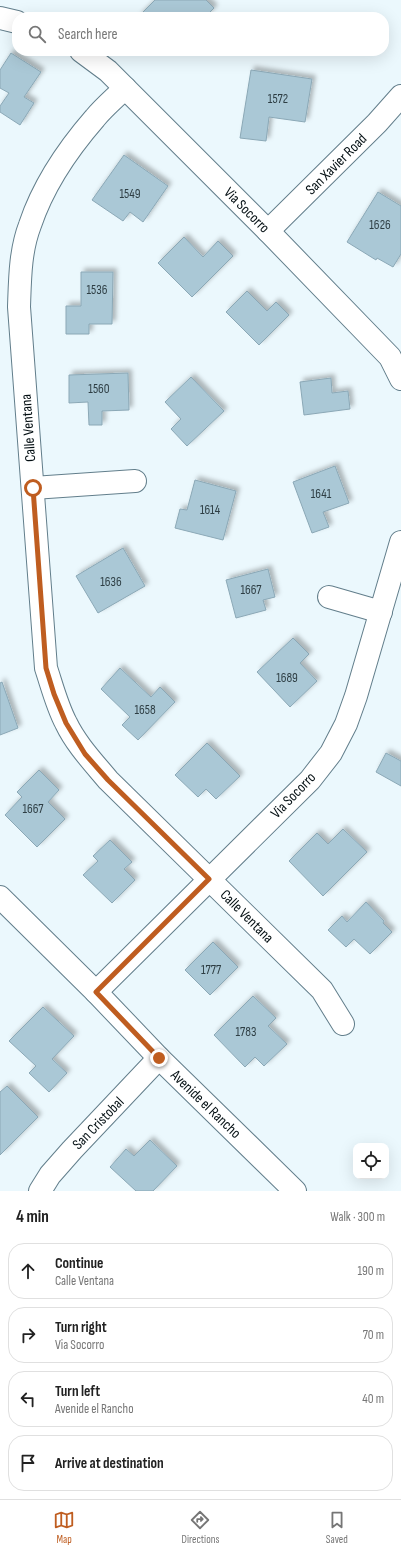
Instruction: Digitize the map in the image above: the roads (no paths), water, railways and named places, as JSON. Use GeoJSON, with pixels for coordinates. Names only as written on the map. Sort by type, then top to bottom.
{"type":"FeatureCollection","features":[{"type":"Feature","properties":{"kind":"street"},"geometry":{"type":"LineString","coordinates":[[0,18],[12,21]]}},
{"type":"Feature","properties":{"kind":"street","name":"Via Socorro"},"geometry":{"type":"LineString","coordinates":[[88,56],[108,71],[268,231],[390,357],[401,379]]}},
{"type":"Feature","properties":{"kind":"street","name":"Calle Ventana"},"geometry":{"type":"LineString","coordinates":[[125,88],[95,118],[69,152],[46,188],[29,226],[20,269],[19,306],[46,668],[54,694],[66,723],[85,754],[108,780],[322,990],[343,1024]]}},
{"type":"Feature","properties":{"kind":"street","name":"San Xavier Road"},"geometry":{"type":"LineString","coordinates":[[268,231],[377,123],[401,96]]}},
{"type":"Feature","properties":{"kind":"street"},"geometry":{"type":"LineString","coordinates":[[33,488],[135,481]]}},
{"type":"Feature","properties":{"kind":"street","name":"Via Socorro"},"geometry":{"type":"LineString","coordinates":[[96,992],[310,780],[331,753],[346,724],[356,696],[401,542]]}},
{"type":"Feature","properties":{"kind":"street"},"geometry":{"type":"LineString","coordinates":[[329,597],[381,612]]}},
{"type":"Feature","properties":{"kind":"street","name":"Avenide el Rancho"},"geometry":{"type":"LineString","coordinates":[[0,897],[96,992],[159,1058],[295,1191]]}},
{"type":"Feature","properties":{"kind":"street","name":"San Cristobal"},"geometry":{"type":"LineString","coordinates":[[40,1191],[50,1175],[72,1150],[159,1058]]}}]}
